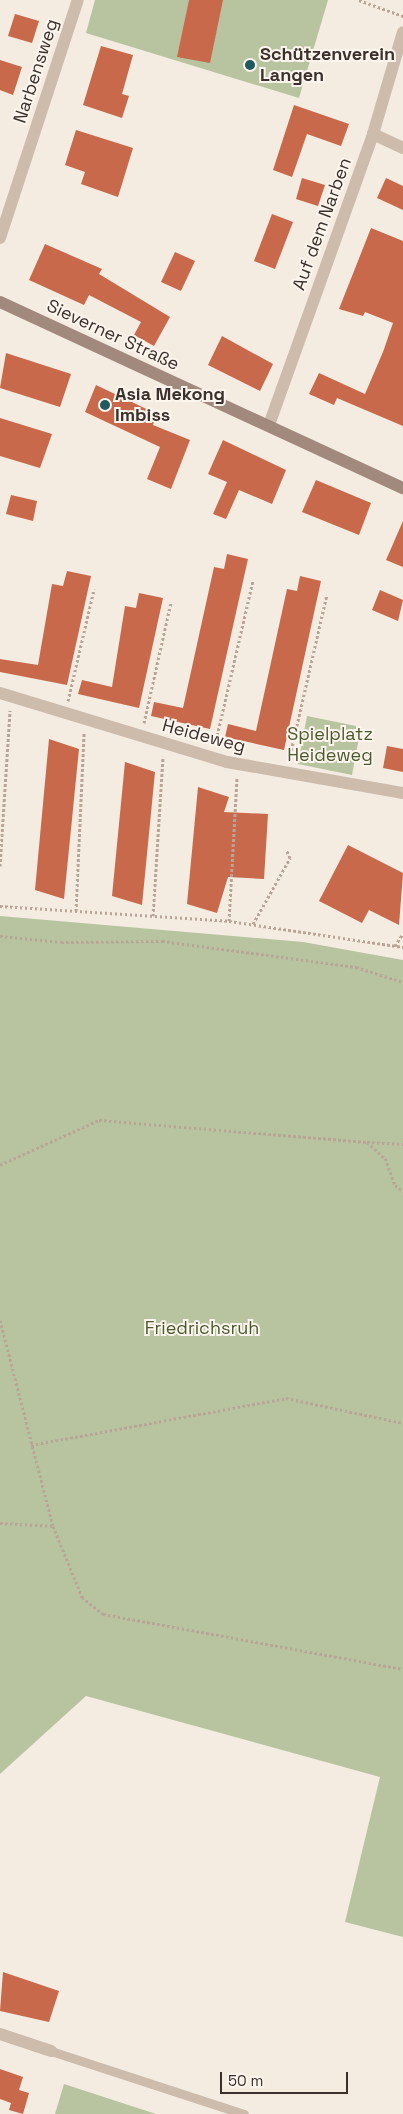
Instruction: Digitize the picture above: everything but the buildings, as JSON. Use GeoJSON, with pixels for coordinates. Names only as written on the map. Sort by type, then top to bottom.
{"type":"FeatureCollection","features":[{"type":"Feature","properties":{"kind":"main road","name":"Sieverner Straße"},"geometry":{"type":"LineString","coordinates":[[0,302],[403,488]]}},
{"type":"Feature","properties":{"kind":"street","name":"Narbensweg"},"geometry":{"type":"LineString","coordinates":[[0,238],[78,0]]}},
{"type":"Feature","properties":{"kind":"street","name":"Auf dem Narben"},"geometry":{"type":"LineString","coordinates":[[269,425],[373,134],[403,32]]}},
{"type":"Feature","properties":{"kind":"street"},"geometry":{"type":"LineString","coordinates":[[373,134],[403,148]]}},
{"type":"Feature","properties":{"kind":"street","name":"Heideweg"},"geometry":{"type":"LineString","coordinates":[[6,695],[212,758],[403,793]]}},
{"type":"Feature","properties":{"kind":"street"},"geometry":{"type":"LineString","coordinates":[[0,2034],[51,2051]]}},
{"type":"Feature","properties":{"kind":"lane"},"geometry":{"type":"LineString","coordinates":[[51,2051],[244,2114]]}},
{"type":"Feature","properties":{"kind":"path"},"geometry":{"type":"LineString","coordinates":[[358,0],[403,16]]}},
{"type":"Feature","properties":{"kind":"path"},"geometry":{"type":"LineString","coordinates":[[212,758],[253,582]]}},
{"type":"Feature","properties":{"kind":"path"},"geometry":{"type":"LineString","coordinates":[[65,713],[94,589]]}},
{"type":"Feature","properties":{"kind":"path"},"geometry":{"type":"LineString","coordinates":[[286,772],[327,594]]}},
{"type":"Feature","properties":{"kind":"path"},"geometry":{"type":"LineString","coordinates":[[141,736],[171,602]]}},
{"type":"Feature","properties":{"kind":"path"},"geometry":{"type":"LineString","coordinates":[[0,866],[6,695]]}},
{"type":"Feature","properties":{"kind":"path"},"geometry":{"type":"LineString","coordinates":[[76,911],[85,719]]}},
{"type":"Feature","properties":{"kind":"path"},"geometry":{"type":"LineString","coordinates":[[153,916],[164,743]]}},
{"type":"Feature","properties":{"kind":"path"},"geometry":{"type":"LineString","coordinates":[[229,921],[238,764]]}},
{"type":"Feature","properties":{"kind":"path"},"geometry":{"type":"LineString","coordinates":[[253,924],[290,858],[287,851]]}},
{"type":"Feature","properties":{"kind":"path"},"geometry":{"type":"LineString","coordinates":[[0,906],[229,921],[403,947]]}},
{"type":"Feature","properties":{"kind":"path"},"geometry":{"type":"LineString","coordinates":[[395,946],[403,933]]}},
{"type":"Feature","properties":{"kind":"path"},"geometry":{"type":"LineString","coordinates":[[0,936],[61,942],[162,941],[356,967],[403,982]]}},
{"type":"Feature","properties":{"kind":"path"},"geometry":{"type":"LineString","coordinates":[[0,1165],[99,1120],[403,1144]]}},
{"type":"Feature","properties":{"kind":"path"},"geometry":{"type":"LineString","coordinates":[[367,1142],[384,1158],[395,1185],[403,1191]]}},
{"type":"Feature","properties":{"kind":"path"},"geometry":{"type":"LineString","coordinates":[[0,1320],[53,1526],[82,1597],[103,1614],[403,1669]]}},
{"type":"Feature","properties":{"kind":"path"},"geometry":{"type":"LineString","coordinates":[[31,1445],[286,1398],[403,1423]]}},
{"type":"Feature","properties":{"kind":"path"},"geometry":{"type":"LineString","coordinates":[[0,1523],[53,1526]]}},
{"type":"Feature","properties":{"kind":"green space","name":"Schützenverein Langen"},"geometry":{"type":"Polygon","coordinates":[[[95,0],[328,0],[299,98],[86,33],[95,0]]]}},
{"type":"Feature","properties":{"kind":"green space","name":"Spielplatz Heideweg"},"geometry":{"type":"Polygon","coordinates":[[[307,716],[361,727],[352,775],[298,764],[307,716]]]}},
{"type":"Feature","properties":{"kind":"green space","name":"Friedrichsruh"},"geometry":{"type":"Polygon","coordinates":[[[0,916],[303,942],[403,960],[403,1937],[345,1922],[380,1777],[86,1696],[0,1774],[0,916]]]}},
{"type":"Feature","properties":{"kind":"green space"},"geometry":{"type":"Polygon","coordinates":[[[64,2084],[156,2114],[55,2114],[64,2084]]]}},
{"type":"Feature","properties":{"kind":"place","name":"Schützenverein Langen"},"geometry":{"type":"Point","coordinates":[250,65]}},
{"type":"Feature","properties":{"kind":"place","name":"Asia Mekong Imbiss"},"geometry":{"type":"Point","coordinates":[105,405]}}]}
